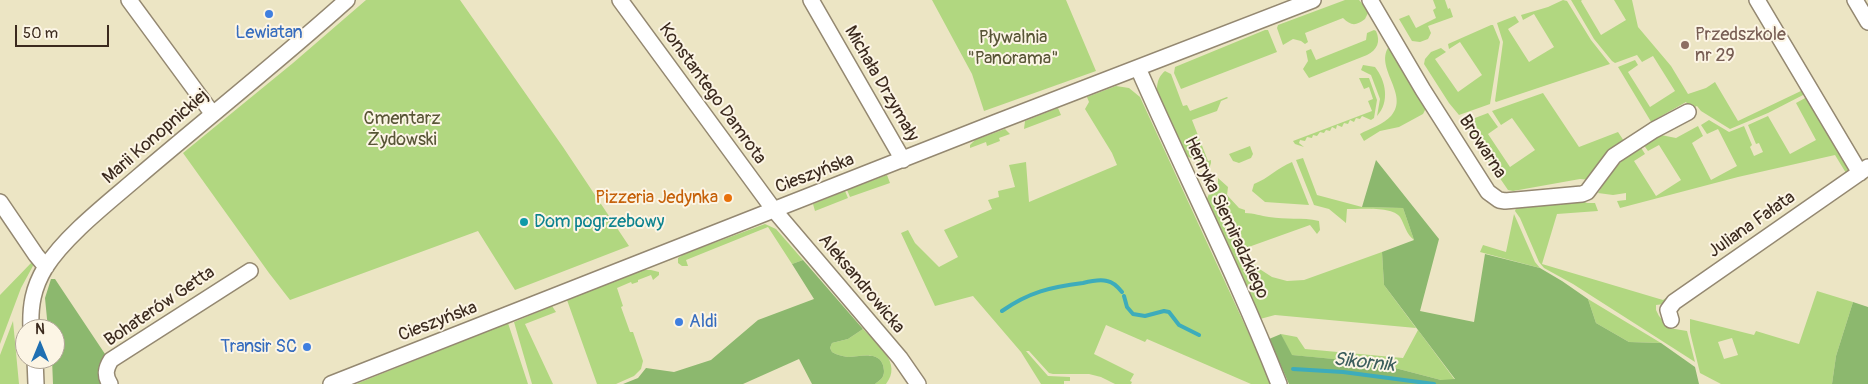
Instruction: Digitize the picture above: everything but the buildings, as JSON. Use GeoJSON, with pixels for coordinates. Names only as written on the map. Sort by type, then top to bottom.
{"type":"FeatureCollection","features":[{"type":"Feature","properties":{"kind":"street"},"geometry":{"type":"LineString","coordinates":[[129,0],[212,113]]}},
{"type":"Feature","properties":{"kind":"street","name":"Marii Konopnickiej"},"geometry":{"type":"LineString","coordinates":[[31,319],[31,301],[34,290],[46,266],[58,250],[108,203],[346,0]]}},
{"type":"Feature","properties":{"kind":"street","name":"Konstantego Damrota"},"geometry":{"type":"LineString","coordinates":[[620,0],[774,210]]}},
{"type":"Feature","properties":{"kind":"street","name":"Michała Drzymały"},"geometry":{"type":"LineString","coordinates":[[811,0],[903,160]]}},
{"type":"Feature","properties":{"kind":"street","name":"Cieszyńska"},"geometry":{"type":"LineString","coordinates":[[330,384],[1313,0]]}},
{"type":"Feature","properties":{"kind":"street","name":"Browarna"},"geometry":{"type":"LineString","coordinates":[[1370,0],[1423,90],[1488,192],[1499,200],[1516,201],[1587,192],[1614,156],[1654,130],[1688,112]]}},
{"type":"Feature","properties":{"kind":"street"},"geometry":{"type":"LineString","coordinates":[[1757,0],[1864,170]]}},
{"type":"Feature","properties":{"kind":"street"},"geometry":{"type":"LineString","coordinates":[[1855,0],[1868,22]]}},
{"type":"Feature","properties":{"kind":"street","name":"Henryka Siemiradzkiego"},"geometry":{"type":"LineString","coordinates":[[1138,68],[1261,338],[1279,384]]}},
{"type":"Feature","properties":{"kind":"street","name":"Juliana Fałata"},"geometry":{"type":"LineString","coordinates":[[1671,320],[1668,310],[1674,302],[1864,170]]}},
{"type":"Feature","properties":{"kind":"street"},"geometry":{"type":"LineString","coordinates":[[0,202],[36,256],[46,266]]}},
{"type":"Feature","properties":{"kind":"street","name":"Aleksandrowicka"},"geometry":{"type":"LineString","coordinates":[[774,210],[900,358],[910,381]]}},
{"type":"Feature","properties":{"kind":"street","name":"Bohaterów Getta"},"geometry":{"type":"LineString","coordinates":[[110,384],[107,379],[106,368],[112,360],[250,271]]}},
{"type":"Feature","properties":{"kind":"street"},"geometry":{"type":"LineString","coordinates":[[35,369],[36,384]]}},
{"type":"Feature","properties":{"kind":"green space","name":"Cmentarz Żydowski"},"geometry":{"type":"Polygon","coordinates":[[[366,0],[460,0],[563,147],[629,246],[515,290],[478,231],[290,300],[183,153],[293,63],[366,0]]]}},
{"type":"Feature","properties":{"kind":"green space","name":"Pływalnia \"Panorama\""},"geometry":{"type":"Polygon","coordinates":[[[932,0],[1066,0],[1096,71],[984,111],[972,74],[932,0]]]}},
{"type":"Feature","properties":{"kind":"green space"},"geometry":{"type":"Polygon","coordinates":[[[1345,0],[1359,0],[1369,11],[1365,19],[1354,24],[1349,23],[1343,18],[1305,33],[1308,42],[1305,44],[1293,39],[1283,45],[1277,28],[1278,25],[1345,0]]]}},
{"type":"Feature","properties":{"kind":"green space"},"geometry":{"type":"Polygon","coordinates":[[[1433,0],[1445,0],[1453,17],[1428,26],[1431,33],[1428,39],[1420,42],[1412,41],[1399,19],[1409,15],[1416,28],[1436,18],[1433,10],[1436,8],[1433,0]]]}},
{"type":"Feature","properties":{"kind":"green space"},"geometry":{"type":"Polygon","coordinates":[[[1563,0],[1567,1],[1591,40],[1610,64],[1496,102],[1503,42],[1497,23],[1515,16],[1519,22],[1508,29],[1529,62],[1554,47],[1534,14],[1523,20],[1521,15],[1548,7],[1563,0]]]}},
{"type":"Feature","properties":{"kind":"green space"},"geometry":{"type":"Polygon","coordinates":[[[1571,0],[1582,0],[1601,35],[1626,20],[1614,0],[1632,0],[1638,27],[1671,66],[1688,94],[1706,88],[1715,82],[1738,121],[1803,90],[1805,94],[1768,113],[1730,129],[1701,111],[1697,106],[1691,109],[1686,102],[1656,119],[1657,123],[1653,125],[1618,67],[1635,60],[1638,65],[1628,72],[1650,107],[1675,91],[1653,56],[1642,62],[1637,55],[1615,63],[1612,61],[1594,39],[1571,0]]]}},
{"type":"Feature","properties":{"kind":"green space"},"geometry":{"type":"Polygon","coordinates":[[[1493,25],[1500,42],[1490,104],[1459,115],[1424,64],[1425,59],[1431,52],[1441,48],[1446,52],[1435,59],[1458,92],[1482,75],[1460,42],[1449,49],[1448,44],[1493,25]]]}},
{"type":"Feature","properties":{"kind":"green space"},"geometry":{"type":"Polygon","coordinates":[[[1268,30],[1277,52],[1181,89],[1174,73],[1175,67],[1268,30]]]}},
{"type":"Feature","properties":{"kind":"green space"},"geometry":{"type":"Polygon","coordinates":[[[1376,31],[1378,42],[1373,51],[1367,55],[1309,78],[1303,69],[1308,61],[1306,51],[1311,49],[1316,60],[1366,40],[1367,33],[1376,31]]]}},
{"type":"Feature","properties":{"kind":"green space"},"geometry":{"type":"Polygon","coordinates":[[[1390,45],[1426,108],[1423,114],[1399,127],[1380,131],[1364,141],[1360,134],[1391,116],[1396,108],[1395,90],[1385,62],[1386,53],[1390,45]]]}},
{"type":"Feature","properties":{"kind":"green space"},"geometry":{"type":"Polygon","coordinates":[[[1363,65],[1375,67],[1384,85],[1384,104],[1377,116],[1380,99],[1371,75],[1361,70],[1363,65]]]}},
{"type":"Feature","properties":{"kind":"green space"},"geometry":{"type":"Polygon","coordinates":[[[1165,71],[1171,74],[1183,106],[1187,105],[1190,111],[1228,98],[1221,101],[1217,111],[1192,120],[1208,161],[1211,160],[1209,169],[1206,164],[1186,156],[1165,112],[1157,89],[1159,78],[1165,71]]]}},
{"type":"Feature","properties":{"kind":"green space"},"geometry":{"type":"Polygon","coordinates":[[[1359,78],[1369,78],[1377,100],[1374,118],[1371,120],[1362,116],[1360,119],[1356,118],[1354,122],[1350,120],[1348,124],[1344,123],[1342,127],[1337,125],[1336,129],[1332,127],[1330,131],[1320,132],[1317,136],[1313,135],[1312,138],[1307,137],[1305,141],[1300,140],[1299,143],[1304,147],[1295,144],[1293,141],[1372,111],[1368,101],[1373,99],[1369,87],[1364,89],[1359,78]]]}},
{"type":"Feature","properties":{"kind":"green space"},"geometry":{"type":"Polygon","coordinates":[[[1116,86],[1129,88],[1140,97],[1272,384],[1251,384],[1147,339],[1145,342],[1106,325],[1094,354],[1134,374],[1130,381],[1132,382],[1131,384],[1115,384],[1101,377],[1089,374],[1049,373],[1029,351],[1026,351],[1048,376],[1070,377],[1070,381],[1064,381],[1064,384],[1041,384],[1021,352],[973,296],[935,306],[901,233],[908,230],[915,243],[939,267],[958,257],[944,230],[992,209],[988,200],[999,197],[998,191],[1015,187],[1009,165],[1026,162],[1029,202],[1117,165],[1112,153],[1085,109],[1089,102],[1087,97],[1116,86]]]}},
{"type":"Feature","properties":{"kind":"green space"},"geometry":{"type":"Polygon","coordinates":[[[1543,93],[1579,147],[1618,132],[1624,141],[1591,180],[1580,179],[1513,191],[1508,190],[1462,123],[1488,113],[1498,127],[1488,134],[1510,167],[1535,150],[1512,118],[1501,125],[1492,111],[1543,93]]]}},
{"type":"Feature","properties":{"kind":"green space"},"geometry":{"type":"Polygon","coordinates":[[[1807,97],[1854,173],[1772,229],[1770,226],[1846,173],[1835,155],[1738,177],[1620,208],[1617,201],[1626,200],[1626,193],[1613,195],[1598,193],[1616,167],[1640,146],[1645,154],[1634,161],[1656,196],[1681,180],[1659,145],[1648,151],[1643,144],[1661,135],[1676,138],[1698,126],[1703,136],[1692,143],[1711,180],[1737,166],[1718,129],[1707,134],[1701,125],[1709,120],[1729,132],[1744,126],[1752,145],[1750,147],[1754,156],[1763,152],[1759,143],[1756,144],[1748,125],[1768,116],[1790,154],[1816,140],[1796,103],[1807,97]]]}},
{"type":"Feature","properties":{"kind":"green space"},"geometry":{"type":"Polygon","coordinates":[[[1058,108],[1061,115],[1024,129],[1025,121],[1058,108]]]}},
{"type":"Feature","properties":{"kind":"green space"},"geometry":{"type":"Polygon","coordinates":[[[1005,129],[1010,134],[999,138],[1000,141],[987,146],[986,142],[970,148],[970,145],[975,140],[1005,129]]]}},
{"type":"Feature","properties":{"kind":"green space"},"geometry":{"type":"Polygon","coordinates":[[[1250,146],[1253,154],[1251,158],[1239,163],[1233,161],[1229,154],[1250,146]]]}},
{"type":"Feature","properties":{"kind":"green space"},"geometry":{"type":"Polygon","coordinates":[[[1303,158],[1317,195],[1362,207],[1403,208],[1414,240],[1396,213],[1375,209],[1347,209],[1346,223],[1329,209],[1314,205],[1296,160],[1303,158]]]}},
{"type":"Feature","properties":{"kind":"green space"},"geometry":{"type":"Polygon","coordinates":[[[1376,160],[1439,239],[1420,311],[1474,322],[1485,254],[1540,268],[1588,299],[1596,323],[1629,342],[1661,343],[1695,367],[1699,384],[1289,384],[1269,339],[1281,334],[1292,355],[1376,363],[1441,380],[1455,379],[1384,285],[1382,252],[1414,240],[1403,208],[1362,207],[1376,160]]]}},
{"type":"Feature","properties":{"kind":"green space"},"geometry":{"type":"Polygon","coordinates":[[[1292,162],[1309,205],[1265,202],[1252,191],[1254,184],[1292,162]]]}},
{"type":"Feature","properties":{"kind":"green space"},"geometry":{"type":"Polygon","coordinates":[[[887,175],[890,183],[850,197],[847,190],[887,175]]]}},
{"type":"Feature","properties":{"kind":"green space"},"geometry":{"type":"Polygon","coordinates":[[[1218,178],[1228,187],[1227,195],[1239,208],[1245,210],[1245,213],[1275,218],[1319,221],[1320,230],[1317,234],[1310,225],[1243,249],[1258,268],[1272,277],[1287,281],[1304,280],[1382,252],[1384,285],[1416,328],[1275,315],[1260,319],[1206,201],[1218,183],[1218,178]]]}},
{"type":"Feature","properties":{"kind":"green space"},"geometry":{"type":"Polygon","coordinates":[[[845,191],[848,198],[815,211],[813,204],[845,191]]]}},
{"type":"Feature","properties":{"kind":"green space"},"geometry":{"type":"Polygon","coordinates":[[[1583,201],[1595,203],[1598,211],[1557,214],[1542,264],[1663,300],[1695,278],[1697,281],[1664,304],[1656,305],[1656,310],[1669,328],[1687,331],[1695,362],[1573,284],[1544,268],[1539,262],[1520,218],[1515,211],[1516,208],[1583,201]]]}},
{"type":"Feature","properties":{"kind":"green space"},"geometry":{"type":"Polygon","coordinates":[[[1514,214],[1535,262],[1540,268],[1480,252],[1483,245],[1506,252],[1514,214]]]}},
{"type":"Feature","properties":{"kind":"green space"},"geometry":{"type":"Polygon","coordinates":[[[765,224],[776,229],[803,260],[792,264],[768,227],[686,260],[688,266],[682,266],[678,263],[678,258],[684,254],[765,224]]]}},
{"type":"Feature","properties":{"kind":"green space"},"geometry":{"type":"Polygon","coordinates":[[[803,260],[863,329],[848,339],[832,343],[830,348],[832,352],[848,357],[870,356],[880,360],[883,364],[884,373],[875,384],[812,384],[799,359],[743,384],[623,384],[638,378],[646,368],[674,372],[711,360],[758,320],[814,299],[792,264],[803,260]]]}},
{"type":"Feature","properties":{"kind":"green space"},"geometry":{"type":"Polygon","coordinates":[[[33,261],[34,264],[21,288],[0,344],[0,295],[33,261]]]}},
{"type":"Feature","properties":{"kind":"green space"},"geometry":{"type":"Polygon","coordinates":[[[643,270],[659,272],[659,275],[653,280],[651,275],[638,280],[638,282],[632,284],[631,282],[617,288],[623,306],[621,307],[630,332],[633,332],[643,361],[641,369],[634,376],[616,384],[597,384],[567,300],[643,270]]]}},
{"type":"Feature","properties":{"kind":"green space"},"geometry":{"type":"Polygon","coordinates":[[[51,279],[55,279],[109,360],[104,384],[53,384],[52,369],[65,369],[65,319],[47,319],[45,298],[51,279]]]}},
{"type":"Feature","properties":{"kind":"green space"},"geometry":{"type":"Polygon","coordinates":[[[1817,291],[1853,302],[1836,356],[1832,384],[1721,384],[1700,373],[1690,332],[1690,319],[1754,335],[1756,331],[1799,344],[1817,291]],[[1732,338],[1718,342],[1724,359],[1738,355],[1732,338]]]}},
{"type":"Feature","properties":{"kind":"green space"},"geometry":{"type":"Polygon","coordinates":[[[1588,299],[1661,343],[1629,342],[1596,323],[1588,299]]]}},
{"type":"Feature","properties":{"kind":"green space"},"geometry":{"type":"Polygon","coordinates":[[[1853,302],[1868,307],[1868,384],[1832,384],[1836,356],[1853,302]]]}},
{"type":"Feature","properties":{"kind":"green space"},"geometry":{"type":"Polygon","coordinates":[[[552,306],[556,312],[525,324],[553,384],[532,384],[514,322],[552,306]]]}},
{"type":"Feature","properties":{"kind":"green space"},"geometry":{"type":"Polygon","coordinates":[[[13,321],[15,369],[18,369],[19,384],[0,384],[0,355],[13,321]]]}},
{"type":"Feature","properties":{"kind":"green space"},"geometry":{"type":"Polygon","coordinates":[[[508,323],[528,384],[356,384],[508,323]]]}},
{"type":"Feature","properties":{"kind":"green space"},"geometry":{"type":"Polygon","coordinates":[[[863,329],[881,347],[890,361],[892,369],[886,384],[875,384],[884,373],[883,364],[880,360],[870,356],[842,356],[832,352],[830,348],[832,343],[848,339],[863,329]]]}},
{"type":"Feature","properties":{"kind":"green space"},"geometry":{"type":"Polygon","coordinates":[[[1418,330],[1455,380],[1441,380],[1376,363],[1291,355],[1281,334],[1297,337],[1305,349],[1403,358],[1418,330]]]}},
{"type":"Feature","properties":{"kind":"waterway","name":"Sikornik"},"geometry":{"type":"LineString","coordinates":[[1002,311],[1022,299],[1041,291],[1092,281],[1101,280],[1109,282],[1122,292]]}},
{"type":"Feature","properties":{"kind":"waterway"},"geometry":{"type":"LineString","coordinates":[[1124,296],[1127,307],[1133,314],[1145,316],[1164,311],[1169,312],[1179,325],[1199,335]]}},
{"type":"Feature","properties":{"kind":"waterway","name":"Sikornik"},"geometry":{"type":"LineString","coordinates":[[1293,369],[1343,372],[1434,384]]}},
{"type":"Feature","properties":{"kind":"place","name":"Lewiatan"},"geometry":{"type":"Point","coordinates":[269,14]}},
{"type":"Feature","properties":{"kind":"place","name":"Przedszkole nr 29"},"geometry":{"type":"Point","coordinates":[1685,45]}},
{"type":"Feature","properties":{"kind":"place","name":"Pizzeria Jedynka"},"geometry":{"type":"Point","coordinates":[728,198]}},
{"type":"Feature","properties":{"kind":"place","name":"Dom pogrzebowy"},"geometry":{"type":"Point","coordinates":[524,222]}},
{"type":"Feature","properties":{"kind":"place","name":"Aldi"},"geometry":{"type":"Point","coordinates":[679,322]}},
{"type":"Feature","properties":{"kind":"place","name":"Transir SC"},"geometry":{"type":"Point","coordinates":[307,347]}}]}
